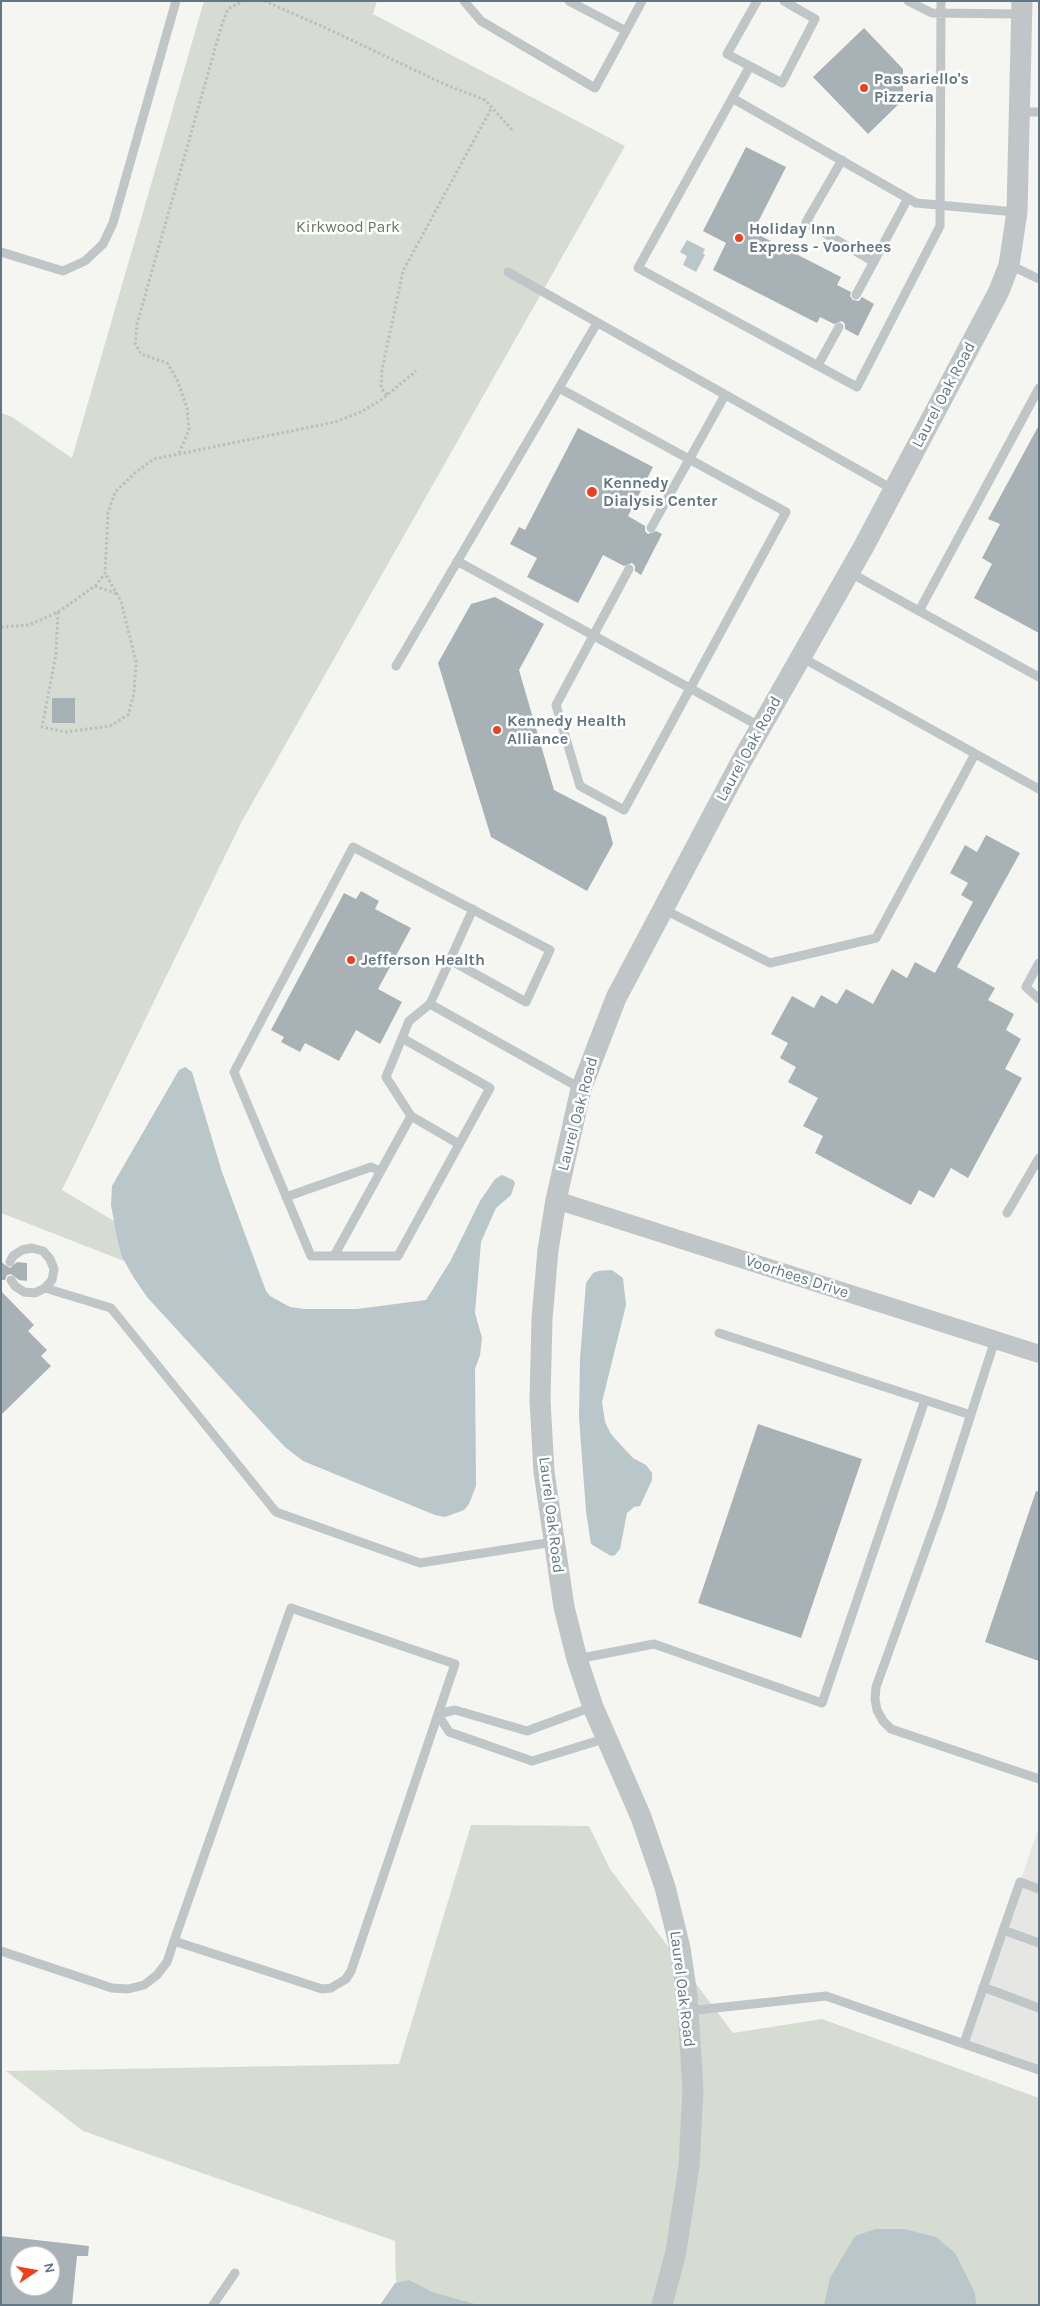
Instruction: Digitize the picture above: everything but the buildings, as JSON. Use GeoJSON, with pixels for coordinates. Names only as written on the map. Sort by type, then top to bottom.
{"type":"FeatureCollection","features":[{"type":"Feature","properties":{"kind":"street","name":"Laurel Oak Road"},"geometry":{"type":"LineString","coordinates":[[662,2305],[676,2251],[689,2166],[693,2089],[688,2011],[680,1948],[665,1887],[641,1817],[593,1707],[577,1659],[564,1607],[544,1472],[540,1400],[542,1319],[548,1250],[556,1200],[582,1089],[616,998],[761,727],[894,490],[999,291],[1010,265],[1029,112],[1021,8]]}},
{"type":"Feature","properties":{"kind":"street","name":"Voorhees Drive"},"geometry":{"type":"LineString","coordinates":[[556,1200],[1039,1354]]}},
{"type":"Feature","properties":{"kind":"lane"},"geometry":{"type":"LineString","coordinates":[[1,252],[63,271],[85,261],[103,244],[113,223],[176,1]]}},
{"type":"Feature","properties":{"kind":"lane"},"geometry":{"type":"LineString","coordinates":[[464,1],[481,21],[595,88],[642,1]]}},
{"type":"Feature","properties":{"kind":"lane"},"geometry":{"type":"LineString","coordinates":[[569,1],[626,31]]}},
{"type":"Feature","properties":{"kind":"lane"},"geometry":{"type":"LineString","coordinates":[[757,1],[727,54],[782,83],[815,19],[784,1]]}},
{"type":"Feature","properties":{"kind":"lane"},"geometry":{"type":"LineString","coordinates":[[908,1],[932,13],[1021,8]]}},
{"type":"Feature","properties":{"kind":"lane"},"geometry":{"type":"LineString","coordinates":[[750,66],[638,268],[857,387],[940,226],[941,1]]}},
{"type":"Feature","properties":{"kind":"lane"},"geometry":{"type":"LineString","coordinates":[[732,98],[916,203],[1017,212]]}},
{"type":"Feature","properties":{"kind":"lane"},"geometry":{"type":"LineString","coordinates":[[842,160],[806,222],[874,262]]}},
{"type":"Feature","properties":{"kind":"lane"},"geometry":{"type":"LineString","coordinates":[[856,295],[908,198]]}},
{"type":"Feature","properties":{"kind":"lane"},"geometry":{"type":"LineString","coordinates":[[1010,265],[1039,279]]}},
{"type":"Feature","properties":{"kind":"lane"},"geometry":{"type":"LineString","coordinates":[[508,272],[894,490]]}},
{"type":"Feature","properties":{"kind":"lane"},"geometry":{"type":"LineString","coordinates":[[396,666],[597,323]]}},
{"type":"Feature","properties":{"kind":"lane"},"geometry":{"type":"LineString","coordinates":[[818,365],[839,326]]}},
{"type":"Feature","properties":{"kind":"lane"},"geometry":{"type":"LineString","coordinates":[[559,388],[786,512],[624,810],[580,786],[556,705],[629,569]]}},
{"type":"Feature","properties":{"kind":"lane"},"geometry":{"type":"LineString","coordinates":[[919,612],[1039,388]]}},
{"type":"Feature","properties":{"kind":"lane"},"geometry":{"type":"LineString","coordinates":[[651,528],[725,395]]}},
{"type":"Feature","properties":{"kind":"lane"},"geometry":{"type":"LineString","coordinates":[[458,561],[761,727]]}},
{"type":"Feature","properties":{"kind":"lane"},"geometry":{"type":"LineString","coordinates":[[849,572],[1039,677]]}},
{"type":"Feature","properties":{"kind":"lane"},"geometry":{"type":"LineString","coordinates":[[801,657],[1039,789]]}},
{"type":"Feature","properties":{"kind":"lane"},"geometry":{"type":"LineString","coordinates":[[663,909],[770,963],[876,938],[975,754]]}},
{"type":"Feature","properties":{"kind":"lane"},"geometry":{"type":"LineString","coordinates":[[402,1038],[490,1088],[398,1256],[311,1256],[234,1072],[353,847],[550,950],[526,1002],[450,960]]}},
{"type":"Feature","properties":{"kind":"lane"},"geometry":{"type":"LineString","coordinates":[[459,1144],[411,1116],[386,1077],[409,1021],[430,1004],[473,909]]}},
{"type":"Feature","properties":{"kind":"lane"},"geometry":{"type":"LineString","coordinates":[[1039,963],[1026,987],[1039,999]]}},
{"type":"Feature","properties":{"kind":"lane"},"geometry":{"type":"LineString","coordinates":[[430,1004],[582,1089]]}},
{"type":"Feature","properties":{"kind":"lane"},"geometry":{"type":"LineString","coordinates":[[334,1256],[411,1116]]}},
{"type":"Feature","properties":{"kind":"lane"},"geometry":{"type":"LineString","coordinates":[[1007,1213],[1039,1158]]}},
{"type":"Feature","properties":{"kind":"lane"},"geometry":{"type":"LineString","coordinates":[[286,1197],[371,1167],[380,1171]]}},
{"type":"Feature","properties":{"kind":"lane"},"geometry":{"type":"LineString","coordinates":[[10,1262],[13,1256],[22,1250],[32,1248],[42,1251],[50,1259],[54,1269],[52,1280],[45,1288],[35,1293],[24,1292],[15,1286],[11,1280]]}},
{"type":"Feature","properties":{"kind":"lane"},"geometry":{"type":"LineString","coordinates":[[45,1288],[110,1308],[276,1512],[420,1563],[553,1542]]}},
{"type":"Feature","properties":{"kind":"lane"},"geometry":{"type":"LineString","coordinates":[[719,1333],[971,1416]]}},
{"type":"Feature","properties":{"kind":"lane"},"geometry":{"type":"LineString","coordinates":[[995,1340],[942,1507],[876,1686],[875,1698],[883,1721],[891,1729],[1039,1779]]}},
{"type":"Feature","properties":{"kind":"lane"},"geometry":{"type":"LineString","coordinates":[[577,1659],[654,1644],[822,1703],[925,1400]]}},
{"type":"Feature","properties":{"kind":"lane"},"geometry":{"type":"LineString","coordinates":[[1,1951],[112,1988],[128,1989],[144,1984],[157,1975],[167,1962],[174,1941],[291,1608],[455,1664],[351,1972],[340,1985],[322,1989],[174,1941]]}},
{"type":"Feature","properties":{"kind":"lane"},"geometry":{"type":"LineString","coordinates":[[438,1714],[455,1710],[527,1731],[593,1707]]}},
{"type":"Feature","properties":{"kind":"lane"},"geometry":{"type":"LineString","coordinates":[[438,1714],[449,1732],[532,1761],[607,1738]]}},
{"type":"Feature","properties":{"kind":"lane"},"geometry":{"type":"LineString","coordinates":[[964,2043],[1020,1882],[1039,1889]]}},
{"type":"Feature","properties":{"kind":"lane"},"geometry":{"type":"LineString","coordinates":[[1003,1930],[1039,1943]]}},
{"type":"Feature","properties":{"kind":"lane"},"geometry":{"type":"LineString","coordinates":[[983,1987],[1039,2008]]}},
{"type":"Feature","properties":{"kind":"lane"},"geometry":{"type":"LineString","coordinates":[[688,2011],[826,1996],[1039,2070]]}},
{"type":"Feature","properties":{"kind":"lane"},"geometry":{"type":"LineString","coordinates":[[213,2305],[236,2273]]}},
{"type":"Feature","properties":{"kind":"path"},"geometry":{"type":"LineString","coordinates":[[179,454],[190,430],[187,408],[177,379],[167,363],[141,354],[135,343],[136,324],[222,24],[228,9],[243,1]]}},
{"type":"Feature","properties":{"kind":"path"},"geometry":{"type":"LineString","coordinates":[[264,1],[318,24],[444,84],[486,100],[514,132]]}},
{"type":"Feature","properties":{"kind":"path"},"geometry":{"type":"LineString","coordinates":[[387,395],[380,388],[382,370],[403,271],[492,107]]}},
{"type":"Feature","properties":{"kind":"path"},"geometry":{"type":"LineString","coordinates":[[58,612],[56,654],[42,727],[65,732],[110,726],[128,716],[134,693],[136,662],[128,625],[117,594],[105,573],[108,513],[115,492],[136,472],[154,459],[335,422],[361,412],[387,395],[416,371]]}},
{"type":"Feature","properties":{"kind":"path"},"geometry":{"type":"LineString","coordinates":[[1,627],[29,625],[58,612],[94,586],[105,573]]}},
{"type":"Feature","properties":{"kind":"path"},"geometry":{"type":"LineString","coordinates":[[94,586],[117,594]]}},
{"type":"Feature","properties":{"kind":"shaded area"},"geometry":{"type":"Polygon","coordinates":[[[687,240],[705,249],[703,253],[705,255],[696,272],[683,265],[687,256],[680,252],[687,240]]]}},
{"type":"Feature","properties":{"kind":"shaded area"},"geometry":{"type":"Polygon","coordinates":[[[185,1067],[192,1072],[222,1172],[266,1291],[270,1296],[290,1307],[304,1309],[357,1309],[426,1300],[451,1260],[480,1201],[495,1179],[502,1175],[513,1180],[515,1183],[511,1195],[496,1208],[481,1242],[475,1313],[482,1338],[480,1355],[475,1369],[476,1486],[469,1504],[464,1510],[445,1517],[435,1515],[303,1461],[285,1447],[268,1429],[147,1297],[134,1278],[122,1257],[117,1238],[111,1205],[112,1186],[179,1070],[185,1067]]]}},
{"type":"Feature","properties":{"kind":"shaded area"},"geometry":{"type":"Polygon","coordinates":[[[612,1270],[623,1278],[626,1305],[602,1402],[605,1422],[611,1434],[633,1458],[646,1465],[652,1473],[652,1480],[640,1506],[634,1507],[627,1513],[620,1549],[615,1555],[611,1556],[591,1544],[586,1511],[579,1417],[580,1359],[586,1283],[593,1273],[612,1270]]]}},
{"type":"Feature","properties":{"kind":"shaded area"},"geometry":{"type":"Polygon","coordinates":[[[1039,1827],[1039,2070],[964,2043],[1039,1827]]]}},
{"type":"Feature","properties":{"kind":"shaded area"},"geometry":{"type":"Polygon","coordinates":[[[876,2229],[904,2229],[936,2237],[955,2253],[975,2293],[976,2305],[824,2305],[830,2278],[855,2236],[876,2229]]]}},
{"type":"Feature","properties":{"kind":"shaded area"},"geometry":{"type":"Polygon","coordinates":[[[409,2280],[432,2292],[478,2305],[380,2305],[395,2283],[409,2280]]]}},
{"type":"Feature","properties":{"kind":"green space","name":"Kirkwood Park"},"geometry":{"type":"Polygon","coordinates":[[[204,1],[377,1],[373,14],[625,146],[242,821],[62,1190],[114,1221],[124,1261],[1,1213],[1,413],[12,417],[72,458],[204,1]]]}},
{"type":"Feature","properties":{"kind":"green space"},"geometry":{"type":"Polygon","coordinates":[[[471,1825],[589,1826],[610,1869],[733,2033],[822,2019],[1039,2098],[1039,2305],[444,2305],[396,2282],[395,2241],[83,2131],[6,2071],[399,2064],[471,1825]]]}},
{"type":"Feature","properties":{"kind":"place","name":"Passariello's Pizzeria"},"geometry":{"type":"Point","coordinates":[864,88]}},
{"type":"Feature","properties":{"kind":"place","name":"Holiday Inn Express - Voorhees"},"geometry":{"type":"Point","coordinates":[739,238]}},
{"type":"Feature","properties":{"kind":"place","name":"Kennedy Dialysis Center"},"geometry":{"type":"Point","coordinates":[592,492]}},
{"type":"Feature","properties":{"kind":"place","name":"Kennedy Health Alliance"},"geometry":{"type":"Point","coordinates":[497,730]}},
{"type":"Feature","properties":{"kind":"place","name":"Jefferson Health"},"geometry":{"type":"Point","coordinates":[351,960]}}]}
